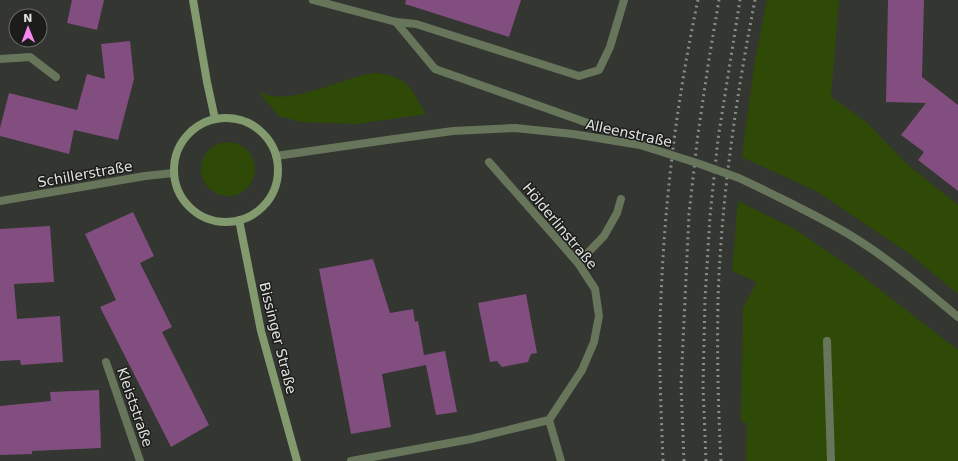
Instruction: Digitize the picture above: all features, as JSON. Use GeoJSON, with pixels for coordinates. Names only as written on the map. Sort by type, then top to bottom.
{"type":"FeatureCollection","features":[{"type":"Feature","properties":{"kind":"main road"},"geometry":{"type":"LineString","coordinates":[[193,0],[215,119]]}},
{"type":"Feature","properties":{"kind":"main road"},"geometry":{"type":"LineString","coordinates":[[215,119],[231,119],[246,123],[259,130],[270,142],[276,156],[278,173],[274,189],[269,198],[266,203],[254,214],[239,220],[220,222],[203,217],[188,206],[178,191],[174,173],[175,158],[180,145],[190,133],[202,124],[215,119]]}},
{"type":"Feature","properties":{"kind":"main road","name":"Bissinger Straße"},"geometry":{"type":"LineString","coordinates":[[239,220],[261,331],[297,461]]}},
{"type":"Feature","properties":{"kind":"street"},"geometry":{"type":"LineString","coordinates":[[313,0],[396,22],[416,24],[579,76],[599,70],[610,47],[624,0]]}},
{"type":"Feature","properties":{"kind":"street"},"geometry":{"type":"LineString","coordinates":[[396,22],[435,69],[616,133]]}},
{"type":"Feature","properties":{"kind":"street"},"geometry":{"type":"LineString","coordinates":[[0,59],[30,57],[56,76]]}},
{"type":"Feature","properties":{"kind":"street","name":"Alleenstraße"},"geometry":{"type":"LineString","coordinates":[[276,156],[453,131],[515,128],[573,134],[640,146],[697,163],[739,178],[813,214],[859,241],[916,282],[958,317]]}},
{"type":"Feature","properties":{"kind":"street","name":"Hölderlinstraße"},"geometry":{"type":"LineString","coordinates":[[489,162],[578,263],[594,289],[599,316],[594,342],[582,370],[549,420]]}},
{"type":"Feature","properties":{"kind":"street","name":"Schillerstraße"},"geometry":{"type":"LineString","coordinates":[[0,202],[146,176],[174,173]]}},
{"type":"Feature","properties":{"kind":"street"},"geometry":{"type":"LineString","coordinates":[[578,263],[604,236],[617,213],[621,199]]}},
{"type":"Feature","properties":{"kind":"street"},"geometry":{"type":"LineString","coordinates":[[827,341],[831,461]]}},
{"type":"Feature","properties":{"kind":"street","name":"Kleiststraße"},"geometry":{"type":"LineString","coordinates":[[106,362],[140,461]]}},
{"type":"Feature","properties":{"kind":"street"},"geometry":{"type":"LineString","coordinates":[[351,461],[471,439],[549,420],[562,461]]}},
{"type":"Feature","properties":{"kind":"green space"},"geometry":{"type":"Polygon","coordinates":[[[767,0],[839,0],[831,97],[865,121],[908,165],[958,205],[958,294],[911,255],[816,191],[742,157],[754,66],[767,0]]]}},
{"type":"Feature","properties":{"kind":"green space"},"geometry":{"type":"Polygon","coordinates":[[[374,73],[394,77],[407,84],[426,114],[357,124],[301,122],[279,116],[258,91],[270,96],[281,97],[294,95],[374,73]]]}},
{"type":"Feature","properties":{"kind":"green space"},"geometry":{"type":"Polygon","coordinates":[[[223,142],[233,142],[243,146],[251,154],[255,164],[255,174],[251,184],[243,192],[233,196],[223,196],[213,192],[205,184],[201,174],[201,164],[205,154],[213,146],[223,142]]]}},
{"type":"Feature","properties":{"kind":"green space"},"geometry":{"type":"Polygon","coordinates":[[[738,201],[795,229],[857,272],[958,350],[958,461],[746,461],[747,423],[741,422],[743,308],[757,282],[732,271],[738,201]]]}},
{"type":"Feature","properties":{"kind":"building"},"geometry":{"type":"Polygon","coordinates":[[[72,0],[104,0],[97,30],[67,23],[72,0]]]}},
{"type":"Feature","properties":{"kind":"building"},"geometry":{"type":"Polygon","coordinates":[[[406,0],[521,0],[509,37],[405,4],[406,0]]]}},
{"type":"Feature","properties":{"kind":"building"},"geometry":{"type":"Polygon","coordinates":[[[888,0],[924,0],[922,77],[958,105],[958,191],[918,160],[924,152],[901,135],[926,103],[886,102],[888,0]]]}},
{"type":"Feature","properties":{"kind":"building"},"geometry":{"type":"Polygon","coordinates":[[[130,41],[134,79],[118,140],[74,130],[69,154],[0,136],[0,128],[9,93],[77,110],[87,74],[105,79],[101,44],[130,41]]]}},
{"type":"Feature","properties":{"kind":"building"},"geometry":{"type":"Polygon","coordinates":[[[133,212],[154,256],[140,263],[172,327],[162,332],[209,425],[171,447],[100,307],[116,300],[85,234],[133,212]]]}},
{"type":"Feature","properties":{"kind":"building"},"geometry":{"type":"Polygon","coordinates":[[[50,226],[54,282],[14,284],[17,319],[60,316],[63,362],[21,365],[20,360],[0,361],[0,229],[50,226]]]}},
{"type":"Feature","properties":{"kind":"building"},"geometry":{"type":"Polygon","coordinates":[[[373,259],[390,313],[413,309],[415,322],[418,321],[424,355],[445,351],[457,412],[436,415],[426,365],[382,374],[391,427],[351,434],[319,269],[373,259]]]}},
{"type":"Feature","properties":{"kind":"building"},"geometry":{"type":"Polygon","coordinates":[[[526,294],[537,353],[531,354],[528,362],[502,367],[497,361],[490,362],[478,303],[526,294]]]}},
{"type":"Feature","properties":{"kind":"building"},"geometry":{"type":"Polygon","coordinates":[[[99,390],[101,448],[32,451],[32,454],[0,455],[0,406],[51,401],[50,392],[99,390]]]}},
{"type":"Feature","properties":{"kind":"railway"},"geometry":{"type":"LineString","coordinates":[[663,461],[660,379],[663,260],[673,148],[684,74],[698,0]]}},
{"type":"Feature","properties":{"kind":"railway"},"geometry":{"type":"LineString","coordinates":[[684,461],[681,385],[689,214],[698,134],[719,0]]}},
{"type":"Feature","properties":{"kind":"railway"},"geometry":{"type":"LineString","coordinates":[[706,461],[703,386],[705,299],[710,216],[718,139],[740,0]]}},
{"type":"Feature","properties":{"kind":"railway"},"geometry":{"type":"LineString","coordinates":[[721,461],[718,380],[718,300],[722,225],[730,149],[755,0]]}}]}
